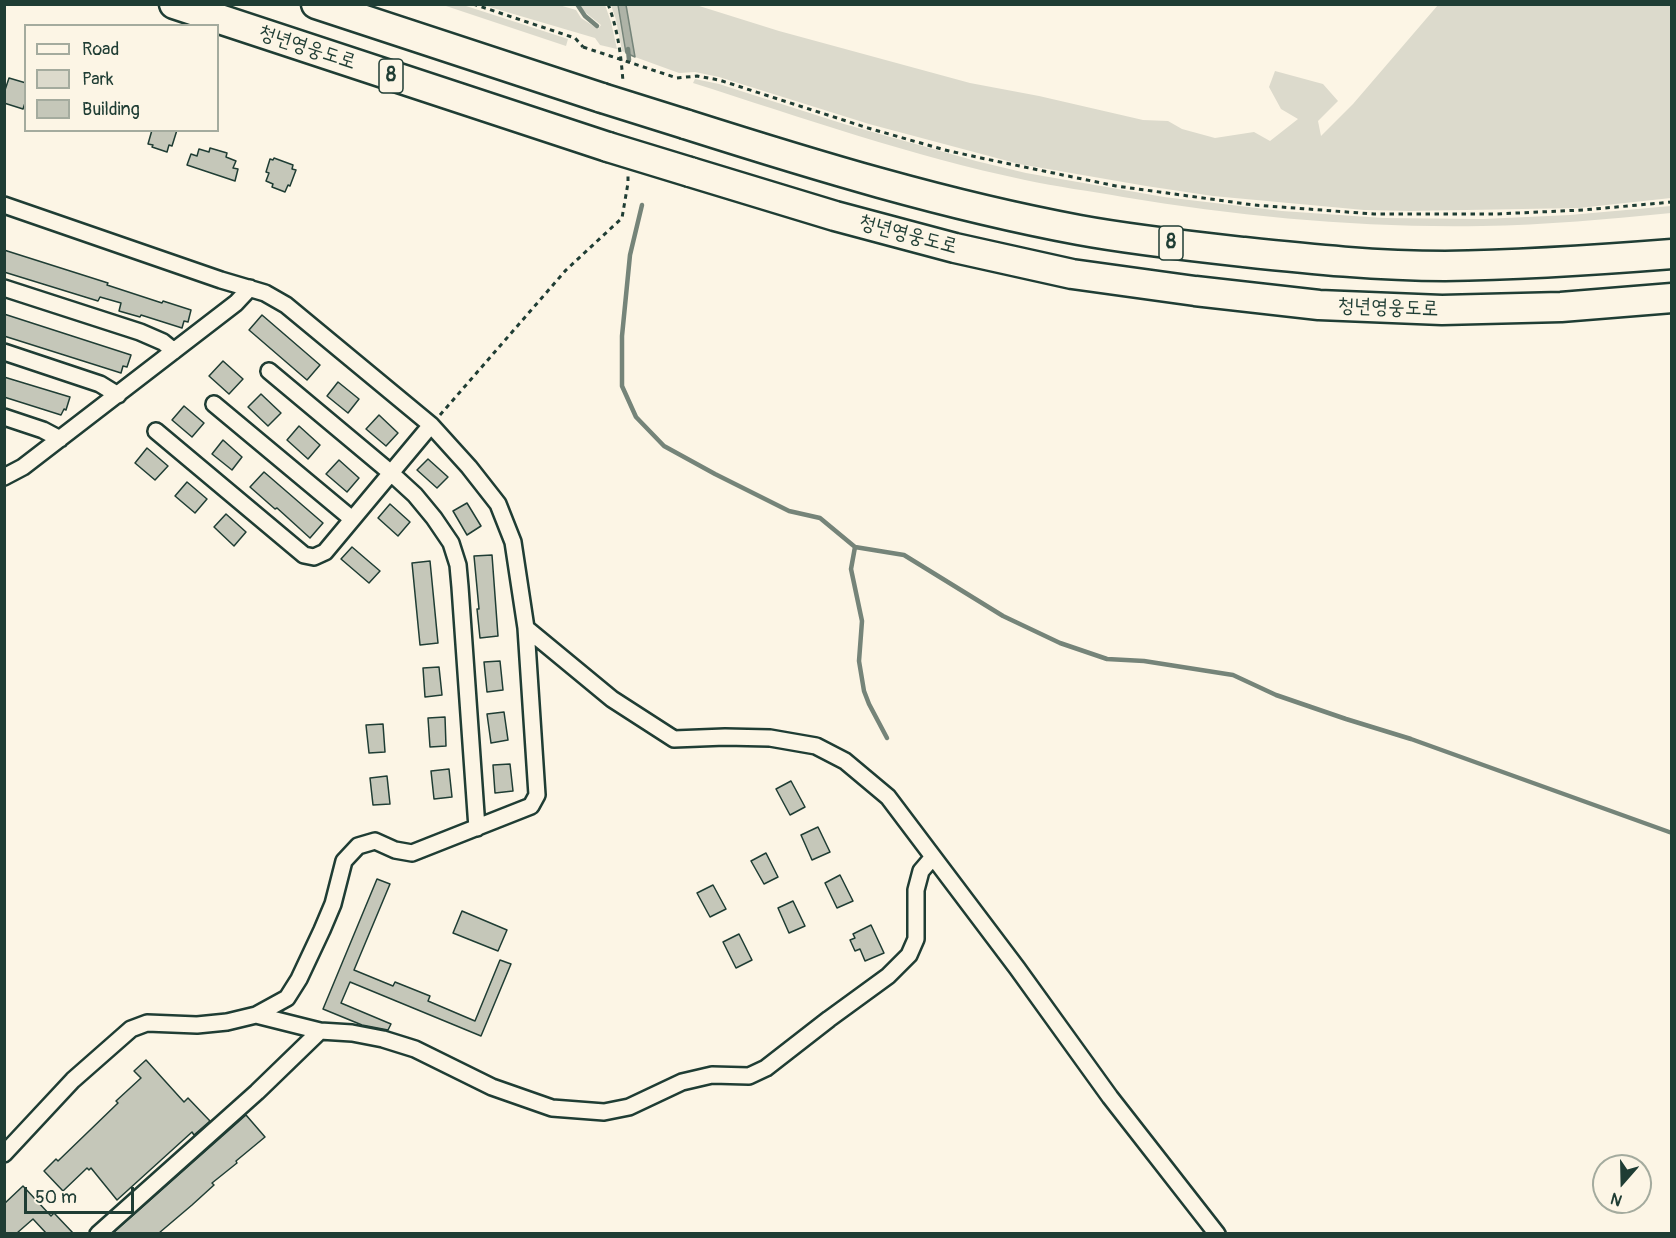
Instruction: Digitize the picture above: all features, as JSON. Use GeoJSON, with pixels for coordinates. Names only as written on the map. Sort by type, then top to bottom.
{"type":"FeatureCollection","features":[{"type":"Feature","properties":{"kind":"highway","name":"청년영웅도로"},"geometry":{"type":"LineString","coordinates":[[174,4],[608,147],[835,216],[955,248],[1072,274],[1319,305],[1442,310],[1561,307],[1671,298]]}},
{"type":"Feature","properties":{"kind":"highway","name":"청년영웅도로"},"geometry":{"type":"LineString","coordinates":[[316,4],[613,92],[685,124],[847,174],[965,205],[1080,230],[1200,247],[1322,260],[1443,266],[1559,263],[1671,254]]}},
{"type":"Feature","properties":{"kind":"street"},"geometry":{"type":"LineString","coordinates":[[4,206],[265,293],[286,305],[431,425],[469,467],[498,504],[513,542],[526,628],[537,795],[531,806],[412,853],[394,850],[375,841],[358,846],[344,861],[333,904],[299,979],[287,998],[256,1015],[227,1022],[197,1025],[147,1023],[131,1029],[73,1080],[4,1154]]}},
{"type":"Feature","properties":{"kind":"street"},"geometry":{"type":"LineString","coordinates":[[4,288],[140,332],[163,342],[174,351]]}},
{"type":"Feature","properties":{"kind":"street"},"geometry":{"type":"LineString","coordinates":[[4,477],[23,467],[118,395],[236,303],[250,288]]}},
{"type":"Feature","properties":{"kind":"street"},"geometry":{"type":"LineString","coordinates":[[4,352],[100,384],[118,395]]}},
{"type":"Feature","properties":{"kind":"street"},"geometry":{"type":"LineString","coordinates":[[269,371],[415,495],[451,543],[458,565],[477,828]]}},
{"type":"Feature","properties":{"kind":"street"},"geometry":{"type":"LineString","coordinates":[[214,404],[352,519]]}},
{"type":"Feature","properties":{"kind":"street"},"geometry":{"type":"LineString","coordinates":[[4,417],[43,430],[60,439]]}},
{"type":"Feature","properties":{"kind":"street"},"geometry":{"type":"LineString","coordinates":[[156,431],[304,555],[314,557],[325,552],[431,425]]}},
{"type":"Feature","properties":{"kind":"street"},"geometry":{"type":"LineString","coordinates":[[526,628],[612,699],[674,739],[770,738],[816,746],[845,761],[888,797],[1110,1097],[1217,1233]]}},
{"type":"Feature","properties":{"kind":"street"},"geometry":{"type":"LineString","coordinates":[[256,1015],[320,1031],[352,1033],[383,1039],[415,1049],[492,1087],[552,1108],[604,1112],[629,1107],[682,1082],[712,1075],[749,1076],[766,1068],[888,976],[909,955],[916,939],[916,890],[921,871],[933,856]]}},
{"type":"Feature","properties":{"kind":"street"},"geometry":{"type":"LineString","coordinates":[[98,1233],[257,1092],[320,1031]]}},
{"type":"Feature","properties":{"kind":"path"},"geometry":{"type":"LineString","coordinates":[[473,4],[575,38],[583,47],[677,78],[697,76],[719,80],[945,150],[1116,186],[1244,204],[1339,212],[1414,215],[1550,212],[1671,202]]}},
{"type":"Feature","properties":{"kind":"path"},"geometry":{"type":"LineString","coordinates":[[608,4],[618,42],[613,92]]}},
{"type":"Feature","properties":{"kind":"path"},"geometry":{"type":"LineString","coordinates":[[431,425],[566,270],[622,218],[628,183],[627,172]]}},
{"type":"Feature","properties":{"kind":"green space"},"geometry":{"type":"Polygon","coordinates":[[[443,5],[463,5],[568,39],[566,46],[443,5]]]}},
{"type":"Feature","properties":{"kind":"green space"},"geometry":{"type":"Polygon","coordinates":[[[483,5],[559,5],[576,10],[581,18],[598,29],[601,25],[579,5],[605,5],[617,49],[600,45],[595,38],[483,5]]]}},
{"type":"Feature","properties":{"kind":"green space"},"geometry":{"type":"Polygon","coordinates":[[[611,5],[618,5],[626,53],[622,51],[611,5]]]}},
{"type":"Feature","properties":{"kind":"green space"},"geometry":{"type":"Polygon","coordinates":[[[626,5],[696,5],[779,31],[970,83],[1143,120],[1168,121],[1182,129],[1215,138],[1254,132],[1270,141],[1298,119],[1281,109],[1269,87],[1275,71],[1323,84],[1338,101],[1318,121],[1321,136],[1353,104],[1438,5],[1671,5],[1671,198],[1579,208],[1364,210],[1213,196],[1019,164],[869,124],[719,77],[695,72],[679,73],[635,57],[626,5]]]}},
{"type":"Feature","properties":{"kind":"green space"},"geometry":{"type":"Polygon","coordinates":[[[695,79],[719,84],[844,124],[976,161],[1026,173],[1164,197],[1282,211],[1383,218],[1483,219],[1570,215],[1671,206],[1671,213],[1529,224],[1437,226],[1302,220],[1167,204],[1049,185],[941,160],[693,83],[695,79]]]}},
{"type":"Feature","properties":{"kind":"shaded area"},"geometry":{"type":"Polygon","coordinates":[[[618,5],[626,5],[635,57],[626,53],[618,5]]]}},
{"type":"Feature","properties":{"kind":"building"},"geometry":{"type":"Polygon","coordinates":[[[9,78],[24,82],[23,109],[4,103],[4,93],[9,78]]]}},
{"type":"Feature","properties":{"kind":"building"},"geometry":{"type":"Polygon","coordinates":[[[151,132],[176,132],[172,146],[169,145],[167,152],[148,144],[151,132]]]}},
{"type":"Feature","properties":{"kind":"building"},"geometry":{"type":"Polygon","coordinates":[[[210,148],[227,153],[226,157],[236,161],[233,168],[238,169],[235,181],[187,165],[191,154],[197,156],[199,149],[209,152],[210,148]]]}},
{"type":"Feature","properties":{"kind":"building"},"geometry":{"type":"Polygon","coordinates":[[[274,158],[293,165],[292,169],[296,170],[285,192],[272,187],[273,184],[266,181],[270,159],[274,158]]]}},
{"type":"Feature","properties":{"kind":"building"},"geometry":{"type":"Polygon","coordinates":[[[4,250],[162,303],[163,301],[191,310],[188,322],[184,321],[182,328],[141,315],[140,317],[119,311],[121,303],[100,297],[98,301],[4,272],[4,250]]]}},
{"type":"Feature","properties":{"kind":"building"},"geometry":{"type":"Polygon","coordinates":[[[4,314],[131,355],[127,367],[123,366],[121,373],[4,336],[4,314]]]}},
{"type":"Feature","properties":{"kind":"building"},"geometry":{"type":"Polygon","coordinates":[[[262,315],[320,365],[307,380],[249,330],[262,315]]]}},
{"type":"Feature","properties":{"kind":"building"},"geometry":{"type":"Polygon","coordinates":[[[223,361],[243,379],[229,394],[209,376],[223,361]]]}},
{"type":"Feature","properties":{"kind":"building"},"geometry":{"type":"Polygon","coordinates":[[[4,377],[70,397],[66,410],[64,409],[61,415],[4,397],[4,377]]]}},
{"type":"Feature","properties":{"kind":"building"},"geometry":{"type":"Polygon","coordinates":[[[338,382],[359,399],[348,413],[327,396],[338,382]]]}},
{"type":"Feature","properties":{"kind":"building"},"geometry":{"type":"Polygon","coordinates":[[[261,394],[281,413],[268,426],[248,407],[261,394]]]}},
{"type":"Feature","properties":{"kind":"building"},"geometry":{"type":"Polygon","coordinates":[[[184,406],[204,423],[192,437],[172,420],[184,406]]]}},
{"type":"Feature","properties":{"kind":"building"},"geometry":{"type":"Polygon","coordinates":[[[379,415],[398,433],[386,446],[366,429],[379,415]]]}},
{"type":"Feature","properties":{"kind":"building"},"geometry":{"type":"Polygon","coordinates":[[[299,426],[320,445],[308,459],[287,440],[299,426]]]}},
{"type":"Feature","properties":{"kind":"building"},"geometry":{"type":"Polygon","coordinates":[[[223,440],[242,457],[232,470],[212,454],[223,440]]]}},
{"type":"Feature","properties":{"kind":"building"},"geometry":{"type":"Polygon","coordinates":[[[147,448],[168,466],[155,480],[135,463],[147,448]]]}},
{"type":"Feature","properties":{"kind":"building"},"geometry":{"type":"Polygon","coordinates":[[[428,459],[448,477],[437,488],[417,470],[428,459]]]}},
{"type":"Feature","properties":{"kind":"building"},"geometry":{"type":"Polygon","coordinates":[[[339,460],[359,478],[347,492],[326,474],[339,460]]]}},
{"type":"Feature","properties":{"kind":"building"},"geometry":{"type":"Polygon","coordinates":[[[264,472],[323,523],[310,538],[250,487],[264,472]]]}},
{"type":"Feature","properties":{"kind":"building"},"geometry":{"type":"Polygon","coordinates":[[[187,482],[207,499],[195,513],[175,496],[187,482]]]}},
{"type":"Feature","properties":{"kind":"building"},"geometry":{"type":"Polygon","coordinates":[[[467,503],[481,526],[467,535],[453,511],[467,503]]]}},
{"type":"Feature","properties":{"kind":"building"},"geometry":{"type":"Polygon","coordinates":[[[390,504],[410,522],[398,536],[378,518],[390,504]]]}},
{"type":"Feature","properties":{"kind":"building"},"geometry":{"type":"Polygon","coordinates":[[[226,514],[246,532],[234,546],[214,527],[226,514]]]}},
{"type":"Feature","properties":{"kind":"building"},"geometry":{"type":"Polygon","coordinates":[[[352,547],[380,571],[369,583],[341,559],[352,547]]]}},
{"type":"Feature","properties":{"kind":"building"},"geometry":{"type":"Polygon","coordinates":[[[492,555],[498,636],[480,638],[474,556],[492,555]]]}},
{"type":"Feature","properties":{"kind":"building"},"geometry":{"type":"Polygon","coordinates":[[[430,561],[438,643],[420,645],[412,563],[430,561]]]}},
{"type":"Feature","properties":{"kind":"building"},"geometry":{"type":"Polygon","coordinates":[[[500,661],[503,690],[487,692],[484,662],[500,661]]]}},
{"type":"Feature","properties":{"kind":"building"},"geometry":{"type":"Polygon","coordinates":[[[439,667],[442,695],[425,697],[423,668],[439,667]]]}},
{"type":"Feature","properties":{"kind":"building"},"geometry":{"type":"Polygon","coordinates":[[[504,712],[508,740],[491,743],[487,714],[504,712]]]}},
{"type":"Feature","properties":{"kind":"building"},"geometry":{"type":"Polygon","coordinates":[[[445,717],[446,746],[430,747],[428,718],[445,717]]]}},
{"type":"Feature","properties":{"kind":"building"},"geometry":{"type":"Polygon","coordinates":[[[383,724],[385,752],[369,753],[366,725],[383,724]]]}},
{"type":"Feature","properties":{"kind":"building"},"geometry":{"type":"Polygon","coordinates":[[[510,764],[513,791],[495,793],[493,765],[510,764]]]}},
{"type":"Feature","properties":{"kind":"building"},"geometry":{"type":"Polygon","coordinates":[[[449,769],[452,797],[434,799],[431,771],[449,769]]]}},
{"type":"Feature","properties":{"kind":"building"},"geometry":{"type":"Polygon","coordinates":[[[387,776],[390,804],[373,805],[370,778],[387,776]]]}},
{"type":"Feature","properties":{"kind":"building"},"geometry":{"type":"Polygon","coordinates":[[[791,781],[805,807],[790,815],[776,789],[791,781]]]}},
{"type":"Feature","properties":{"kind":"building"},"geometry":{"type":"Polygon","coordinates":[[[818,827],[830,852],[812,860],[801,835],[818,827]]]}},
{"type":"Feature","properties":{"kind":"building"},"geometry":{"type":"Polygon","coordinates":[[[766,853],[778,877],[764,884],[751,861],[766,853]]]}},
{"type":"Feature","properties":{"kind":"building"},"geometry":{"type":"Polygon","coordinates":[[[840,875],[853,901],[837,908],[825,883],[840,875]]]}},
{"type":"Feature","properties":{"kind":"building"},"geometry":{"type":"Polygon","coordinates":[[[377,879],[390,884],[354,970],[393,986],[395,982],[430,996],[428,1001],[475,1021],[500,960],[511,964],[481,1036],[350,982],[341,1003],[391,1024],[388,1030],[362,1025],[323,1009],[377,879]]]}},
{"type":"Feature","properties":{"kind":"building"},"geometry":{"type":"Polygon","coordinates":[[[713,885],[726,909],[710,917],[697,893],[713,885]]]}},
{"type":"Feature","properties":{"kind":"building"},"geometry":{"type":"Polygon","coordinates":[[[793,901],[805,926],[789,933],[778,908],[793,901]]]}},
{"type":"Feature","properties":{"kind":"building"},"geometry":{"type":"Polygon","coordinates":[[[462,911],[507,930],[498,951],[453,933],[462,911]]]}},
{"type":"Feature","properties":{"kind":"building"},"geometry":{"type":"Polygon","coordinates":[[[871,925],[884,953],[865,961],[860,949],[855,951],[850,940],[855,938],[853,934],[871,925]]]}},
{"type":"Feature","properties":{"kind":"building"},"geometry":{"type":"Polygon","coordinates":[[[739,934],[752,960],[736,968],[723,942],[739,934]]]}},
{"type":"Feature","properties":{"kind":"building"},"geometry":{"type":"Polygon","coordinates":[[[146,1060],[184,1102],[188,1098],[210,1121],[194,1135],[192,1132],[117,1200],[91,1168],[89,1170],[87,1168],[63,1191],[44,1171],[56,1159],[58,1161],[141,1078],[134,1071],[146,1060]]]}},
{"type":"Feature","properties":{"kind":"building"},"geometry":{"type":"Polygon","coordinates":[[[246,1115],[265,1137],[212,1183],[214,1185],[192,1205],[159,1233],[113,1233],[246,1115]]]}},
{"type":"Feature","properties":{"kind":"building"},"geometry":{"type":"Polygon","coordinates":[[[23,1186],[51,1216],[54,1213],[73,1233],[46,1233],[33,1219],[17,1233],[4,1233],[4,1204],[23,1186]]]}},
{"type":"Feature","properties":{"kind":"waterway"},"geometry":{"type":"LineString","coordinates":[[577,4],[585,16],[597,26]]}},
{"type":"Feature","properties":{"kind":"waterway"},"geometry":{"type":"LineString","coordinates":[[628,49],[629,60]]}},
{"type":"Feature","properties":{"kind":"waterway"},"geometry":{"type":"LineString","coordinates":[[642,205],[630,255],[622,336],[622,386],[636,417],[664,446],[789,511],[820,518],[855,547],[904,555],[1003,616],[1060,643],[1107,659],[1144,661],[1233,675],[1276,695],[1411,739],[1672,833]]}},
{"type":"Feature","properties":{"kind":"waterway"},"geometry":{"type":"LineString","coordinates":[[855,547],[851,569],[862,621],[859,661],[864,691],[887,738]]}}]}
